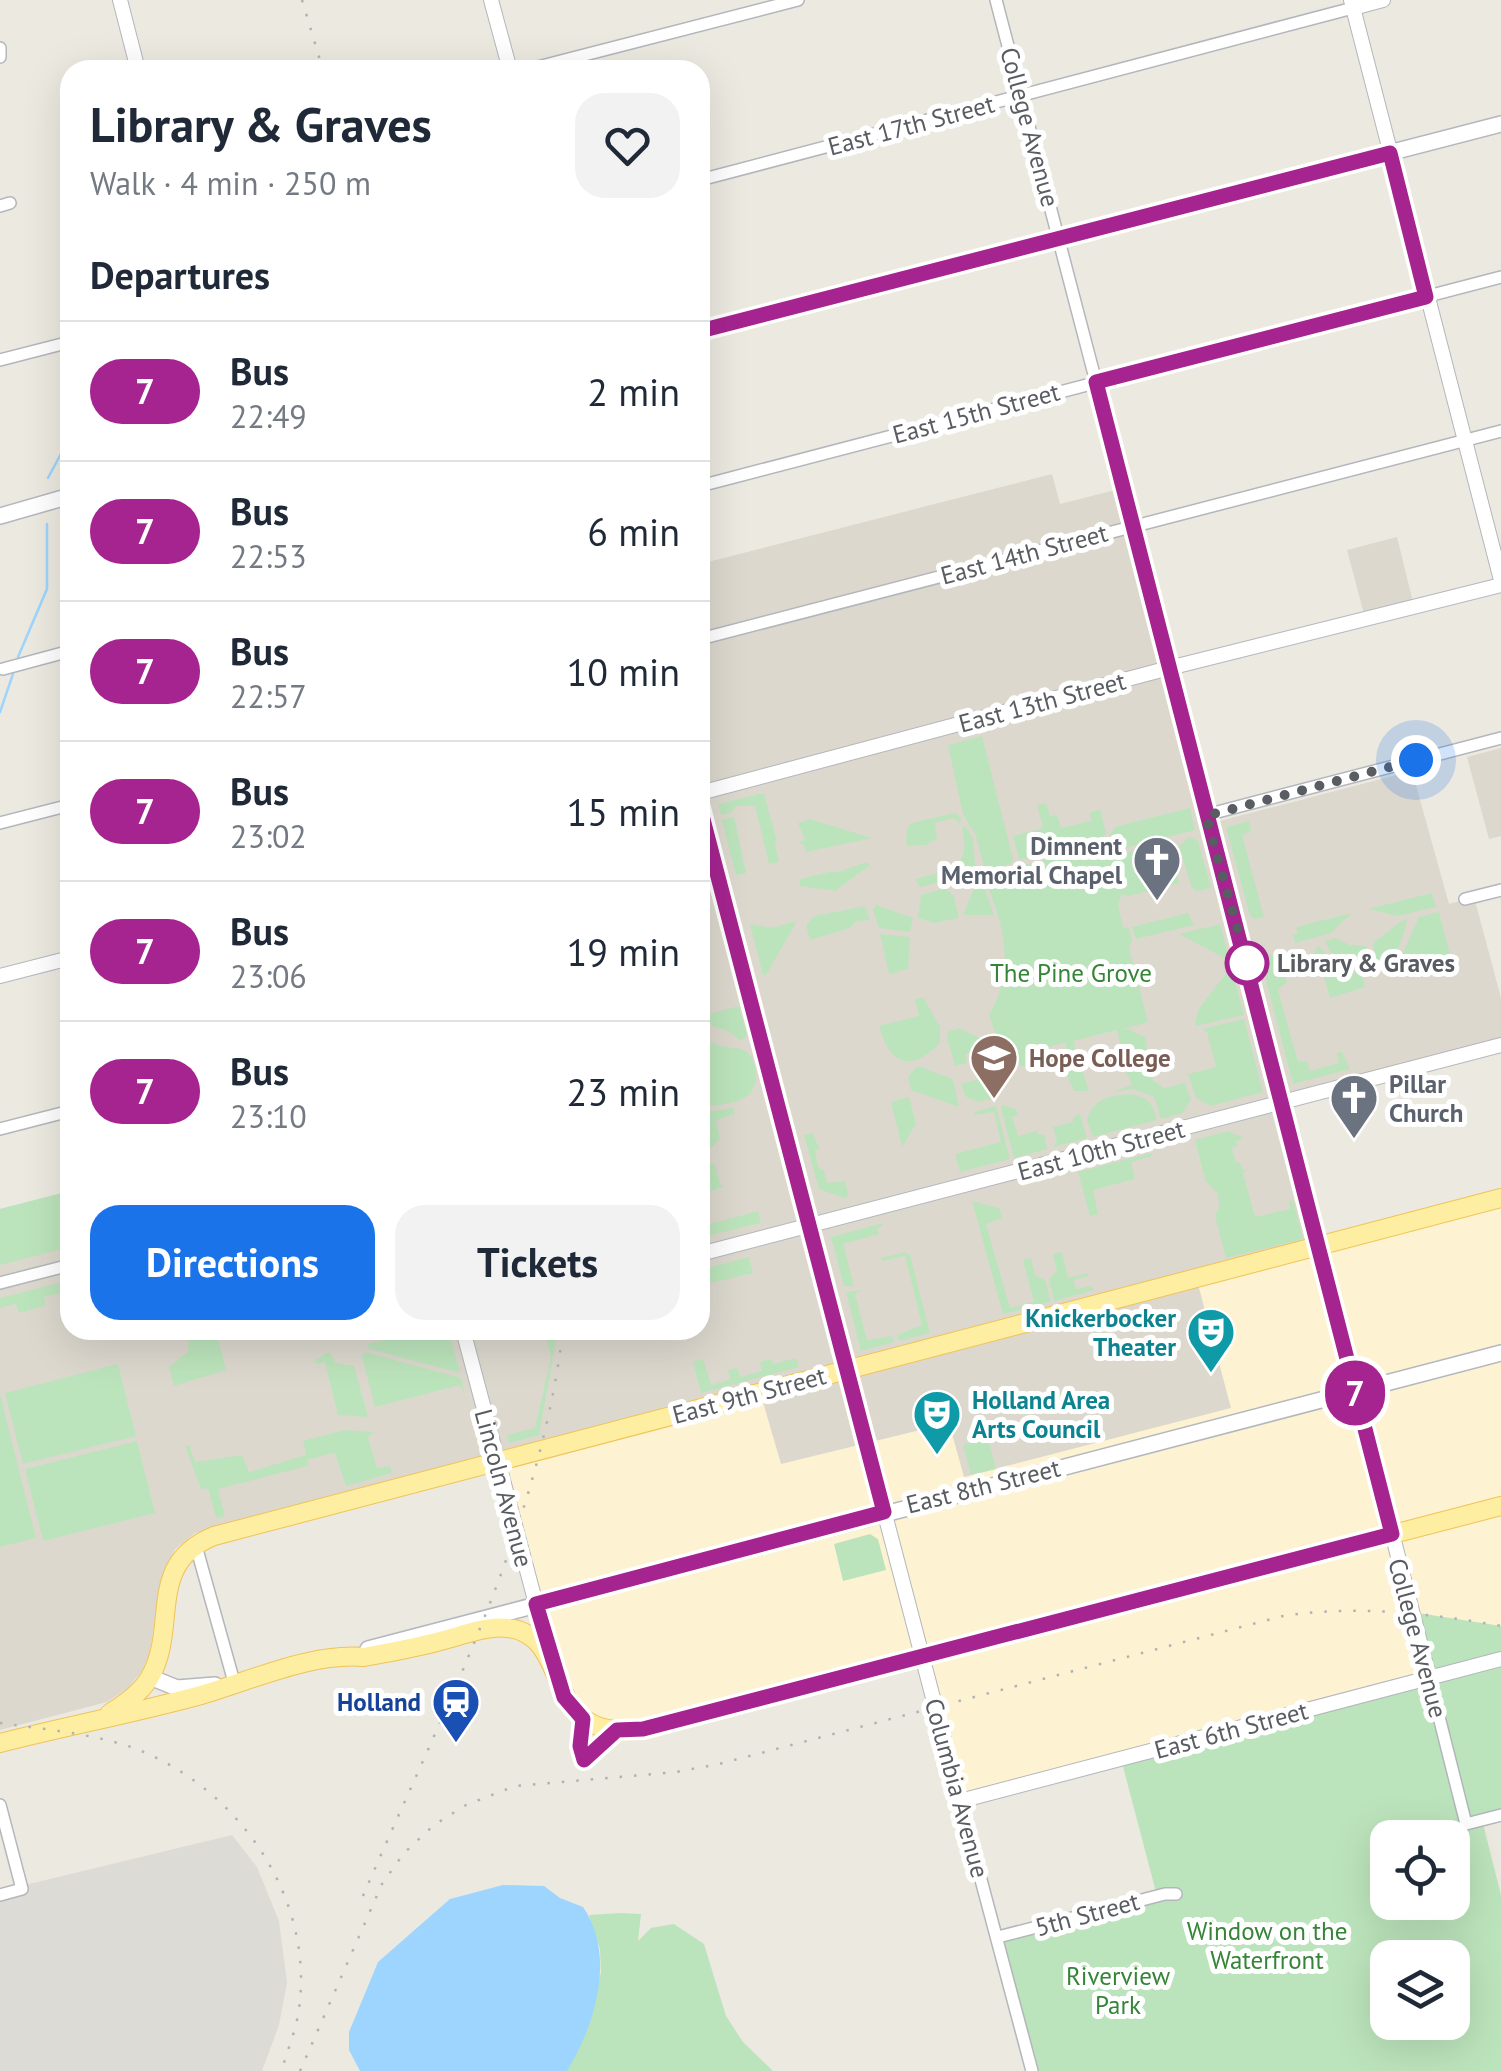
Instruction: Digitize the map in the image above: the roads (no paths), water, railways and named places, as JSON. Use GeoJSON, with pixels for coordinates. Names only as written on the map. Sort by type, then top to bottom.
{"type":"FeatureCollection","features":[{"type":"Feature","properties":{"kind":"main road"},"geometry":{"type":"LineString","coordinates":[[710,328],[1501,124]]}},
{"type":"Feature","properties":{"kind":"main road"},"geometry":{"type":"LineString","coordinates":[[0,516],[60,499]]}},
{"type":"Feature","properties":{"kind":"main road","name":"East 9th Street"},"geometry":{"type":"LineString","coordinates":[[196,1546],[237,1528],[1501,1198]]}},
{"type":"Feature","properties":{"kind":"main road","name":"East 8th Street"},"geometry":{"type":"LineString","coordinates":[[101,1718],[134,1696],[150,1678],[177,1688],[234,1682],[1501,1353]]}},
{"type":"Feature","properties":{"kind":"main road"},"geometry":{"type":"LineString","coordinates":[[922,1658],[1501,1506]]}},
{"type":"Feature","properties":{"kind":"main road"},"geometry":{"type":"LineString","coordinates":[[150,1678],[160,1651],[170,1578],[178,1563],[196,1546]]}},
{"type":"Feature","properties":{"kind":"main road","name":"Lincoln Avenue"},"geometry":{"type":"LineString","coordinates":[[536,1604],[564,1697],[574,1711],[598,1726],[617,1730],[643,1729],[922,1658]]}},
{"type":"Feature","properties":{"kind":"main road"},"geometry":{"type":"LineString","coordinates":[[342,1656],[364,1657],[507,1628],[532,1639],[556,1668]]}},
{"type":"Feature","properties":{"kind":"main road","name":"East 8th Street"},"geometry":{"type":"LineString","coordinates":[[0,1743],[207,1693],[234,1682]]}},
{"type":"Feature","properties":{"kind":"street"},"geometry":{"type":"LineString","coordinates":[[120,0],[135,60]]}},
{"type":"Feature","properties":{"kind":"street"},"geometry":{"type":"LineString","coordinates":[[492,0],[507,60]]}},
{"type":"Feature","properties":{"kind":"street"},"geometry":{"type":"LineString","coordinates":[[565,60],[798,0]]}},
{"type":"Feature","properties":{"kind":"street","name":"College Avenue"},"geometry":{"type":"LineString","coordinates":[[996,0],[1466,1824],[1501,1815]]}},
{"type":"Feature","properties":{"kind":"street"},"geometry":{"type":"LineString","coordinates":[[1383,0],[1352,4],[1501,582]]}},
{"type":"Feature","properties":{"kind":"street","name":"East 17th Street"},"geometry":{"type":"LineString","coordinates":[[710,177],[1352,4]]}},
{"type":"Feature","properties":{"kind":"street"},"geometry":{"type":"LineString","coordinates":[[0,48],[0,57]]}},
{"type":"Feature","properties":{"kind":"street","name":"East 15th Street"},"geometry":{"type":"LineString","coordinates":[[710,483],[1501,277]]}},
{"type":"Feature","properties":{"kind":"street"},"geometry":{"type":"LineString","coordinates":[[0,360],[60,345]]}},
{"type":"Feature","properties":{"kind":"street","name":"East 14th Street"},"geometry":{"type":"LineString","coordinates":[[710,635],[1501,431]]}},
{"type":"Feature","properties":{"kind":"street","name":"East 13th Street"},"geometry":{"type":"LineString","coordinates":[[710,791],[1501,582]]}},
{"type":"Feature","properties":{"kind":"street"},"geometry":{"type":"LineString","coordinates":[[3,669],[60,654]]}},
{"type":"Feature","properties":{"kind":"street"},"geometry":{"type":"LineString","coordinates":[[1206,816],[1501,738]]}},
{"type":"Feature","properties":{"kind":"street"},"geometry":{"type":"LineString","coordinates":[[0,823],[60,807]]}},
{"type":"Feature","properties":{"kind":"street","name":"Columbia Avenue"},"geometry":{"type":"LineString","coordinates":[[710,846],[1032,2071]]}},
{"type":"Feature","properties":{"kind":"street"},"geometry":{"type":"LineString","coordinates":[[1465,900],[1501,890]]}},
{"type":"Feature","properties":{"kind":"street"},"geometry":{"type":"LineString","coordinates":[[0,976],[60,961]]}},
{"type":"Feature","properties":{"kind":"street","name":"East 10th Street"},"geometry":{"type":"LineString","coordinates":[[710,1251],[1501,1045]]}},
{"type":"Feature","properties":{"kind":"street"},"geometry":{"type":"LineString","coordinates":[[0,1129],[60,1113]]}},
{"type":"Feature","properties":{"kind":"street"},"geometry":{"type":"LineString","coordinates":[[0,1283],[60,1268]]}},
{"type":"Feature","properties":{"kind":"street","name":"Lincoln Avenue"},"geometry":{"type":"LineString","coordinates":[[466,1340],[536,1604]]}},
{"type":"Feature","properties":{"kind":"street"},"geometry":{"type":"LineString","coordinates":[[196,1546],[234,1682]]}},
{"type":"Feature","properties":{"kind":"street","name":"East 6th Street"},"geometry":{"type":"LineString","coordinates":[[960,1801],[1501,1659]]}},
{"type":"Feature","properties":{"kind":"street"},"geometry":{"type":"LineString","coordinates":[[0,1806],[22,1889],[0,1894]]}},
{"type":"Feature","properties":{"kind":"street","name":"5th Street"},"geometry":{"type":"LineString","coordinates":[[998,1937],[1176,1894]]}},
{"type":"Feature","properties":{"kind":"water"},"geometry":{"type":"Polygon","coordinates":[[[503,1885],[544,1886],[583,1907],[593,1926],[600,1967],[598,1989],[594,2011],[567,2071],[360,2071],[349,2050],[349,2032],[378,1962],[450,1899],[503,1885]]]}},
{"type":"Feature","properties":{"kind":"waterway"},"geometry":{"type":"LineString","coordinates":[[48,478],[60,456]]}},
{"type":"Feature","properties":{"kind":"waterway"},"geometry":{"type":"LineString","coordinates":[[18,657],[47,589],[47,524]]}},
{"type":"Feature","properties":{"kind":"waterway"},"geometry":{"type":"LineString","coordinates":[[0,712],[13,674]]}},
{"type":"Feature","properties":{"kind":"railway"},"geometry":{"type":"LineString","coordinates":[[302,0],[320,60]]}},
{"type":"Feature","properties":{"kind":"railway"},"geometry":{"type":"LineString","coordinates":[[363,1896],[455,1689],[510,1549],[551,1404],[561,1340]]}},
{"type":"Feature","properties":{"kind":"railway"},"geometry":{"type":"LineString","coordinates":[[300,2071],[382,1884],[404,1853],[434,1825],[466,1805],[515,1786],[676,1772],[719,1764],[1283,1616],[1392,1612],[1501,1626]]}},
{"type":"Feature","properties":{"kind":"railway"},"geometry":{"type":"LineString","coordinates":[[0,1723],[128,1746],[167,1763],[203,1787],[235,1817],[261,1851],[281,1889],[295,1929],[301,1972],[298,2015],[283,2066]]}},
{"type":"Feature","properties":{"kind":"place","name":"Dimnent Memorial Chapel"},"geometry":{"type":"Point","coordinates":[1157,902]}},
{"type":"Feature","properties":{"kind":"place","name":"Library & Graves"},"geometry":{"type":"Point","coordinates":[1247,963]}},
{"type":"Feature","properties":{"kind":"place","name":"Hope College"},"geometry":{"type":"Point","coordinates":[994,1100]}},
{"type":"Feature","properties":{"kind":"place","name":"Pillar Church"},"geometry":{"type":"Point","coordinates":[1354,1140]}},
{"type":"Feature","properties":{"kind":"place","name":"Knickerbocker Theater"},"geometry":{"type":"Point","coordinates":[1211,1374]}},
{"type":"Feature","properties":{"kind":"place","name":"Holland Area Arts Council"},"geometry":{"type":"Point","coordinates":[937,1456]}},
{"type":"Feature","properties":{"kind":"place","name":"Holland"},"geometry":{"type":"Point","coordinates":[456,1744]}},
{"type":"Feature","properties":{"kind":"park label","name":"The Pine Grove"},"geometry":{"type":"Point","coordinates":[1071,973]}},
{"type":"Feature","properties":{"kind":"park label","name":"Window on the Waterfront"},"geometry":{"type":"Point","coordinates":[1267,1946]}},
{"type":"Feature","properties":{"kind":"park label","name":"Riverview Park"},"geometry":{"type":"Point","coordinates":[1118,1990]}}]}
